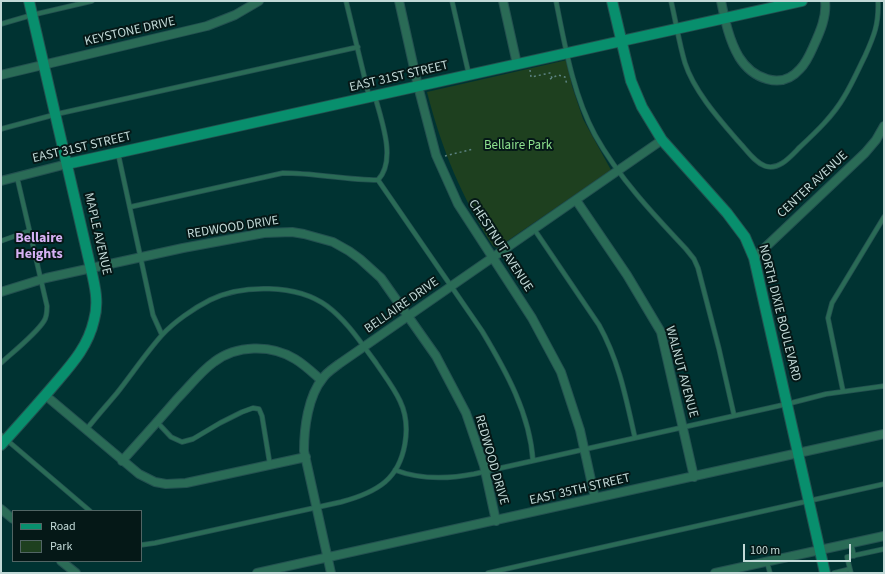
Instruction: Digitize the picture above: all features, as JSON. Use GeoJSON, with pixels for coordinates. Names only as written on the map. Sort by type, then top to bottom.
{"type":"FeatureCollection","features":[{"type":"Feature","properties":{"kind":"street","name":"MAPLE AVENUE"},"geometry":{"type":"LineString","coordinates":[[3,440],[45,395],[76,358],[88,341],[95,320],[96,301],[92,268],[29,1]]}},
{"type":"Feature","properties":{"kind":"street","name":"KEYSTONE DRIVE"},"geometry":{"type":"LineString","coordinates":[[1,75],[207,26],[226,20],[259,1]]}},
{"type":"Feature","properties":{"kind":"street","name":"CHESTNUT AVENUE"},"geometry":{"type":"LineString","coordinates":[[399,1],[418,86],[436,155],[458,204],[532,318],[561,372],[580,430],[595,498]]}},
{"type":"Feature","properties":{"kind":"street"},"geometry":{"type":"LineString","coordinates":[[503,1],[521,68]]}},
{"type":"Feature","properties":{"kind":"street","name":"NORTH DIXIE BOULEVARD"},"geometry":{"type":"LineString","coordinates":[[612,1],[631,81],[642,107],[662,140],[727,213],[745,236],[754,258],[825,573]]}},
{"type":"Feature","properties":{"kind":"street"},"geometry":{"type":"LineString","coordinates":[[721,1],[735,50],[745,66],[759,77],[781,80],[788,78],[800,70],[810,55],[823,22],[825,1]]}},
{"type":"Feature","properties":{"kind":"street","name":"EAST 31ST STREET"},"geometry":{"type":"LineString","coordinates":[[1,181],[67,164],[418,86],[469,75],[521,68],[567,53],[725,18],[775,4],[802,1]]}},
{"type":"Feature","properties":{"kind":"street","name":"CENTER AVENUE"},"geometry":{"type":"LineString","coordinates":[[754,258],[865,153],[876,140],[884,126]]}},
{"type":"Feature","properties":{"kind":"street","name":"BELLAIRE DRIVE"},"geometry":{"type":"LineString","coordinates":[[331,573],[306,457],[304,435],[306,417],[321,380],[328,372],[662,140]]}},
{"type":"Feature","properties":{"kind":"street","name":"WALNUT AVENUE"},"geometry":{"type":"LineString","coordinates":[[576,200],[627,275],[661,332],[694,477]]}},
{"type":"Feature","properties":{"kind":"street","name":"REDWOOD DRIVE"},"geometry":{"type":"LineString","coordinates":[[1,292],[40,280],[92,268],[264,233],[292,232],[310,235],[333,242],[360,259],[381,278],[436,356],[466,413],[485,472],[496,520]]}},
{"type":"Feature","properties":{"kind":"street"},"geometry":{"type":"LineString","coordinates":[[122,461],[187,388],[211,364],[222,356],[241,350],[260,349],[285,354],[306,366],[321,380]]}},
{"type":"Feature","properties":{"kind":"street"},"geometry":{"type":"LineString","coordinates":[[45,395],[138,474],[155,482],[174,484],[306,457]]}},
{"type":"Feature","properties":{"kind":"street","name":"EAST 35TH STREET"},"geometry":{"type":"LineString","coordinates":[[257,573],[884,434]]}},
{"type":"Feature","properties":{"kind":"street"},"geometry":{"type":"LineString","coordinates":[[1,509],[12,519]]}},
{"type":"Feature","properties":{"kind":"street"},"geometry":{"type":"LineString","coordinates":[[715,573],[884,536]]}},
{"type":"Feature","properties":{"kind":"street"},"geometry":{"type":"LineString","coordinates":[[62,562],[76,573]]}},
{"type":"Feature","properties":{"kind":"lane"},"geometry":{"type":"LineString","coordinates":[[1,24],[92,1]]}},
{"type":"Feature","properties":{"kind":"lane"},"geometry":{"type":"LineString","coordinates":[[346,1],[386,145],[386,166],[384,172],[378,180]]}},
{"type":"Feature","properties":{"kind":"lane"},"geometry":{"type":"LineString","coordinates":[[452,1],[469,75]]}},
{"type":"Feature","properties":{"kind":"lane"},"geometry":{"type":"LineString","coordinates":[[556,1],[576,87],[588,119],[606,153],[633,191],[686,249],[694,259],[698,268],[720,350],[734,415]]}},
{"type":"Feature","properties":{"kind":"lane"},"geometry":{"type":"LineString","coordinates":[[671,1],[686,65],[702,95],[722,123],[755,159],[764,166],[774,167],[782,163],[814,134],[844,98],[860,67],[876,29],[878,1]]}},
{"type":"Feature","properties":{"kind":"lane"},"geometry":{"type":"LineString","coordinates":[[1,129],[56,114],[358,47]]}},
{"type":"Feature","properties":{"kind":"lane"},"geometry":{"type":"LineString","coordinates":[[118,153],[153,315],[162,335]]}},
{"type":"Feature","properties":{"kind":"lane"},"geometry":{"type":"LineString","coordinates":[[130,207],[283,174],[303,173],[362,180],[378,180]]}},
{"type":"Feature","properties":{"kind":"lane"},"geometry":{"type":"LineString","coordinates":[[1,363],[38,329],[44,320],[47,309],[17,177]]}},
{"type":"Feature","properties":{"kind":"lane"},"geometry":{"type":"LineString","coordinates":[[378,180],[482,331],[508,378],[526,419],[533,449],[534,461]]}},
{"type":"Feature","properties":{"kind":"lane"},"geometry":{"type":"LineString","coordinates":[[842,391],[828,314],[832,304],[884,217]]}},
{"type":"Feature","properties":{"kind":"lane"},"geometry":{"type":"LineString","coordinates":[[534,229],[607,339],[614,354],[624,388],[635,438]]}},
{"type":"Feature","properties":{"kind":"lane"},"geometry":{"type":"LineString","coordinates":[[1,241],[29,231]]}},
{"type":"Feature","properties":{"kind":"lane"},"geometry":{"type":"LineString","coordinates":[[86,430],[162,335],[191,311],[221,295],[257,288],[279,289],[306,296],[325,305],[345,323],[364,347],[401,402],[407,426],[404,446],[395,470],[384,482],[370,492],[317,508],[142,545]]}},
{"type":"Feature","properties":{"kind":"lane"},"geometry":{"type":"LineString","coordinates":[[395,470],[418,476],[446,478],[485,472],[584,448],[683,428],[826,394],[884,386]]}},
{"type":"Feature","properties":{"kind":"lane"},"geometry":{"type":"LineString","coordinates":[[157,422],[171,437],[182,442],[193,439],[242,412],[253,408],[259,409],[262,416],[270,464]]}},
{"type":"Feature","properties":{"kind":"lane"},"geometry":{"type":"LineString","coordinates":[[3,440],[89,510]]}},
{"type":"Feature","properties":{"kind":"lane"},"geometry":{"type":"LineString","coordinates":[[488,573],[884,484]]}},
{"type":"Feature","properties":{"kind":"lane"},"geometry":{"type":"LineString","coordinates":[[851,543],[854,556]]}},
{"type":"Feature","properties":{"kind":"lane"},"geometry":{"type":"LineString","coordinates":[[834,573],[851,571],[847,557],[884,549]]}},
{"type":"Feature","properties":{"kind":"lane"},"geometry":{"type":"LineString","coordinates":[[767,561],[770,573]]}},
{"type":"Feature","properties":{"kind":"path"},"geometry":{"type":"LineString","coordinates":[[521,68],[530,70],[531,77],[550,73],[551,78],[558,75],[565,77],[567,85]]}},
{"type":"Feature","properties":{"kind":"path"},"geometry":{"type":"LineString","coordinates":[[445,156],[473,149]]}},
{"type":"Feature","properties":{"kind":"green space","name":"Bellaire Park"},"geometry":{"type":"Polygon","coordinates":[[[567,60],[572,86],[583,119],[611,170],[497,248],[493,246],[462,191],[439,134],[427,92],[567,60]]]}},
{"type":"Feature","properties":{"kind":"district","name":"Bellaire Heights"},"geometry":{"type":"Point","coordinates":[39,248]}}]}
